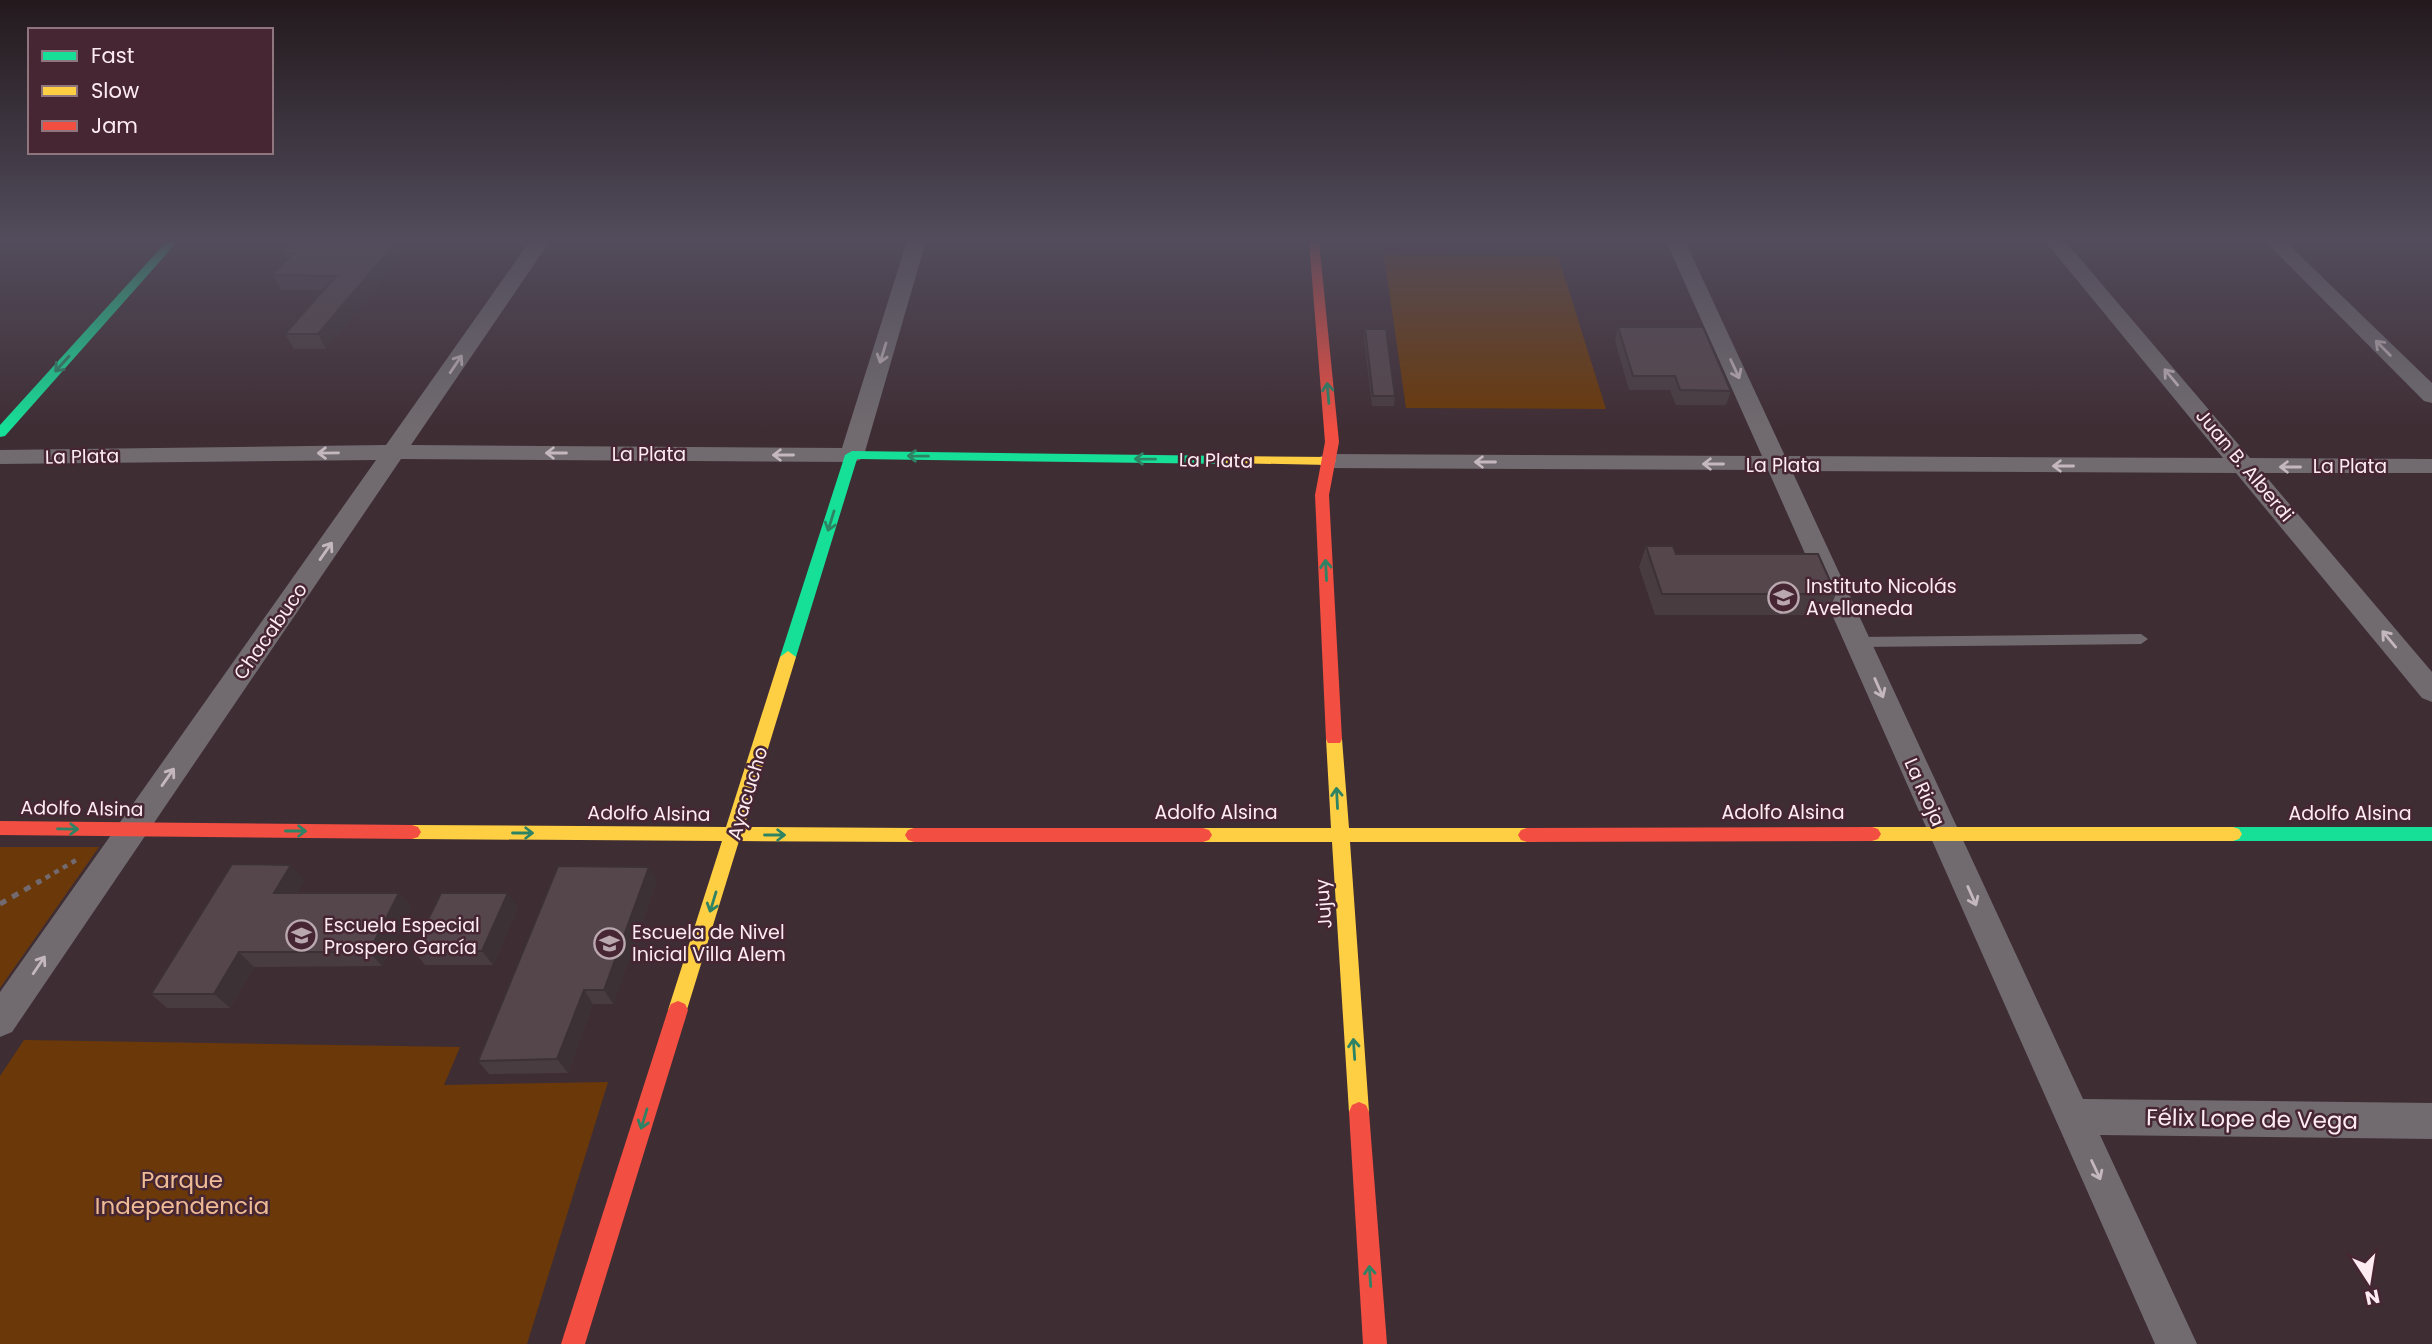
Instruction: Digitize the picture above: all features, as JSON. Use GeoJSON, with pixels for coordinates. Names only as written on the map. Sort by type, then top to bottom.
{"type":"FeatureCollection","features":[{"type":"Feature","properties":{"kind":"main road"},"geometry":{"type":"LineString","coordinates":[[0,433],[116,304]]}},
{"type":"Feature","properties":{"kind":"main road","name":"Jujuy"},"geometry":{"type":"LineString","coordinates":[[1320,304],[1332,442],[1317,456],[1322,495],[1339,833],[1375,1344]]}},
{"type":"Feature","properties":{"kind":"main road","name":"La Plata"},"geometry":{"type":"LineString","coordinates":[[852,456],[1317,456]]}},
{"type":"Feature","properties":{"kind":"main road","name":"Ayacucho"},"geometry":{"type":"LineString","coordinates":[[573,1344],[852,456]]}},
{"type":"Feature","properties":{"kind":"main road","name":"Adolfo Alsina"},"geometry":{"type":"LineString","coordinates":[[0,828],[734,835],[1943,832],[2432,834]]}},
{"type":"Feature","properties":{"kind":"street","name":"Chacabuco"},"geometry":{"type":"LineString","coordinates":[[0,1021],[497,304]]}},
{"type":"Feature","properties":{"kind":"street","name":"Ayacucho"},"geometry":{"type":"LineString","coordinates":[[852,456],[898,304]]}},
{"type":"Feature","properties":{"kind":"street","name":"La Rioja"},"geometry":{"type":"LineString","coordinates":[[1704,304],[2176,1344]]}},
{"type":"Feature","properties":{"kind":"street","name":"Juan B. Alberdi"},"geometry":{"type":"LineString","coordinates":[[2109,304],[2432,691]]}},
{"type":"Feature","properties":{"kind":"street"},"geometry":{"type":"LineString","coordinates":[[2338,304],[2432,396]]}},
{"type":"Feature","properties":{"kind":"street","name":"La Plata"},"geometry":{"type":"LineString","coordinates":[[0,457],[396,452],[852,456]]}},
{"type":"Feature","properties":{"kind":"street","name":"La Plata"},"geometry":{"type":"LineString","coordinates":[[1317,456],[1779,465],[2432,466]]}},
{"type":"Feature","properties":{"kind":"street","name":"Félix Lope de Vega"},"geometry":{"type":"LineString","coordinates":[[2072,1117],[2432,1121]]}},
{"type":"Feature","properties":{"kind":"lane"},"geometry":{"type":"LineString","coordinates":[[1858,642],[2141,639]]}},
{"type":"Feature","properties":{"kind":"path"},"geometry":{"type":"LineString","coordinates":[[0,904],[88,853]]}},
{"type":"Feature","properties":{"kind":"green space"},"geometry":{"type":"Polygon","coordinates":[[[1391,304],[1573,304],[1606,409],[1406,408],[1391,304]]]}},
{"type":"Feature","properties":{"kind":"green space"},"geometry":{"type":"Polygon","coordinates":[[[0,847],[99,847],[0,988],[0,847]]]}},
{"type":"Feature","properties":{"kind":"green space","name":"Parque Independencia"},"geometry":{"type":"Polygon","coordinates":[[[24,1040],[460,1047],[444,1085],[608,1082],[527,1344],[0,1344],[0,1076],[24,1040]]]}},
{"type":"Feature","properties":{"kind":"building"},"geometry":{"type":"Polygon","coordinates":[[[312,304],[344,304],[318,334],[285,334],[312,304]]]}},
{"type":"Feature","properties":{"kind":"building"},"geometry":{"type":"Polygon","coordinates":[[[1618,327],[1703,327],[1731,391],[1680,390],[1675,376],[1633,376],[1618,327]]]}},
{"type":"Feature","properties":{"kind":"building"},"geometry":{"type":"Polygon","coordinates":[[[1365,329],[1386,329],[1395,396],[1373,396],[1365,329]]]}},
{"type":"Feature","properties":{"kind":"building"},"geometry":{"type":"Polygon","coordinates":[[[1646,546],[1673,546],[1676,554],[1818,554],[1836,594],[1662,594],[1646,546]]]}},
{"type":"Feature","properties":{"kind":"building"},"geometry":{"type":"Polygon","coordinates":[[[232,864],[291,865],[274,893],[399,893],[369,952],[239,952],[214,994],[151,994],[232,864]]]}},
{"type":"Feature","properties":{"kind":"building"},"geometry":{"type":"Polygon","coordinates":[[[558,866],[649,867],[604,990],[584,990],[557,1059],[478,1061],[558,866]]]}},
{"type":"Feature","properties":{"kind":"building"},"geometry":{"type":"Polygon","coordinates":[[[441,893],[508,893],[482,951],[413,950],[441,893]]]}},
{"type":"Feature","properties":{"kind":"traffic: fast"},"geometry":{"type":"LineString","coordinates":[[0,433],[116,304]]}},
{"type":"Feature","properties":{"kind":"traffic: fast"},"geometry":{"type":"LineString","coordinates":[[788,657],[852,455],[1231,460]]}},
{"type":"Feature","properties":{"kind":"traffic: fast"},"geometry":{"type":"LineString","coordinates":[[2233,834],[2432,834]]}},
{"type":"Feature","properties":{"kind":"traffic: slow"},"geometry":{"type":"LineString","coordinates":[[1231,460],[1329,461]]}},
{"type":"Feature","properties":{"kind":"traffic: slow"},"geometry":{"type":"LineString","coordinates":[[678,1010],[788,657]]}},
{"type":"Feature","properties":{"kind":"traffic: slow"},"geometry":{"type":"LineString","coordinates":[[1334,739],[1359,1112]]}},
{"type":"Feature","properties":{"kind":"traffic: slow"},"geometry":{"type":"LineString","coordinates":[[412,832],[914,835]]}},
{"type":"Feature","properties":{"kind":"traffic: slow"},"geometry":{"type":"LineString","coordinates":[[1872,834],[2233,834]]}},
{"type":"Feature","properties":{"kind":"traffic: slow"},"geometry":{"type":"LineString","coordinates":[[1203,835],[1527,835]]}},
{"type":"Feature","properties":{"kind":"traffic: jam"},"geometry":{"type":"LineString","coordinates":[[1320,304],[1332,442],[1322,495],[1334,739]]}},
{"type":"Feature","properties":{"kind":"traffic: jam"},"geometry":{"type":"LineString","coordinates":[[0,828],[412,832]]}},
{"type":"Feature","properties":{"kind":"traffic: jam"},"geometry":{"type":"LineString","coordinates":[[1527,835],[1872,834]]}},
{"type":"Feature","properties":{"kind":"traffic: jam"},"geometry":{"type":"LineString","coordinates":[[914,835],[1203,835]]}},
{"type":"Feature","properties":{"kind":"traffic: jam"},"geometry":{"type":"LineString","coordinates":[[573,1344],[678,1010]]}},
{"type":"Feature","properties":{"kind":"traffic: jam"},"geometry":{"type":"LineString","coordinates":[[1359,1112],[1375,1344]]}},
{"type":"Feature","properties":{"kind":"place","name":"Instituto Nicolás Avellaneda"},"geometry":{"type":"Point","coordinates":[1783,597]}},
{"type":"Feature","properties":{"kind":"place","name":"Escuela Especial Prospero García"},"geometry":{"type":"Point","coordinates":[301,936]}},
{"type":"Feature","properties":{"kind":"place","name":"Escuela de Nivel Inicial Villa Alem"},"geometry":{"type":"Point","coordinates":[609,943]}}]}
